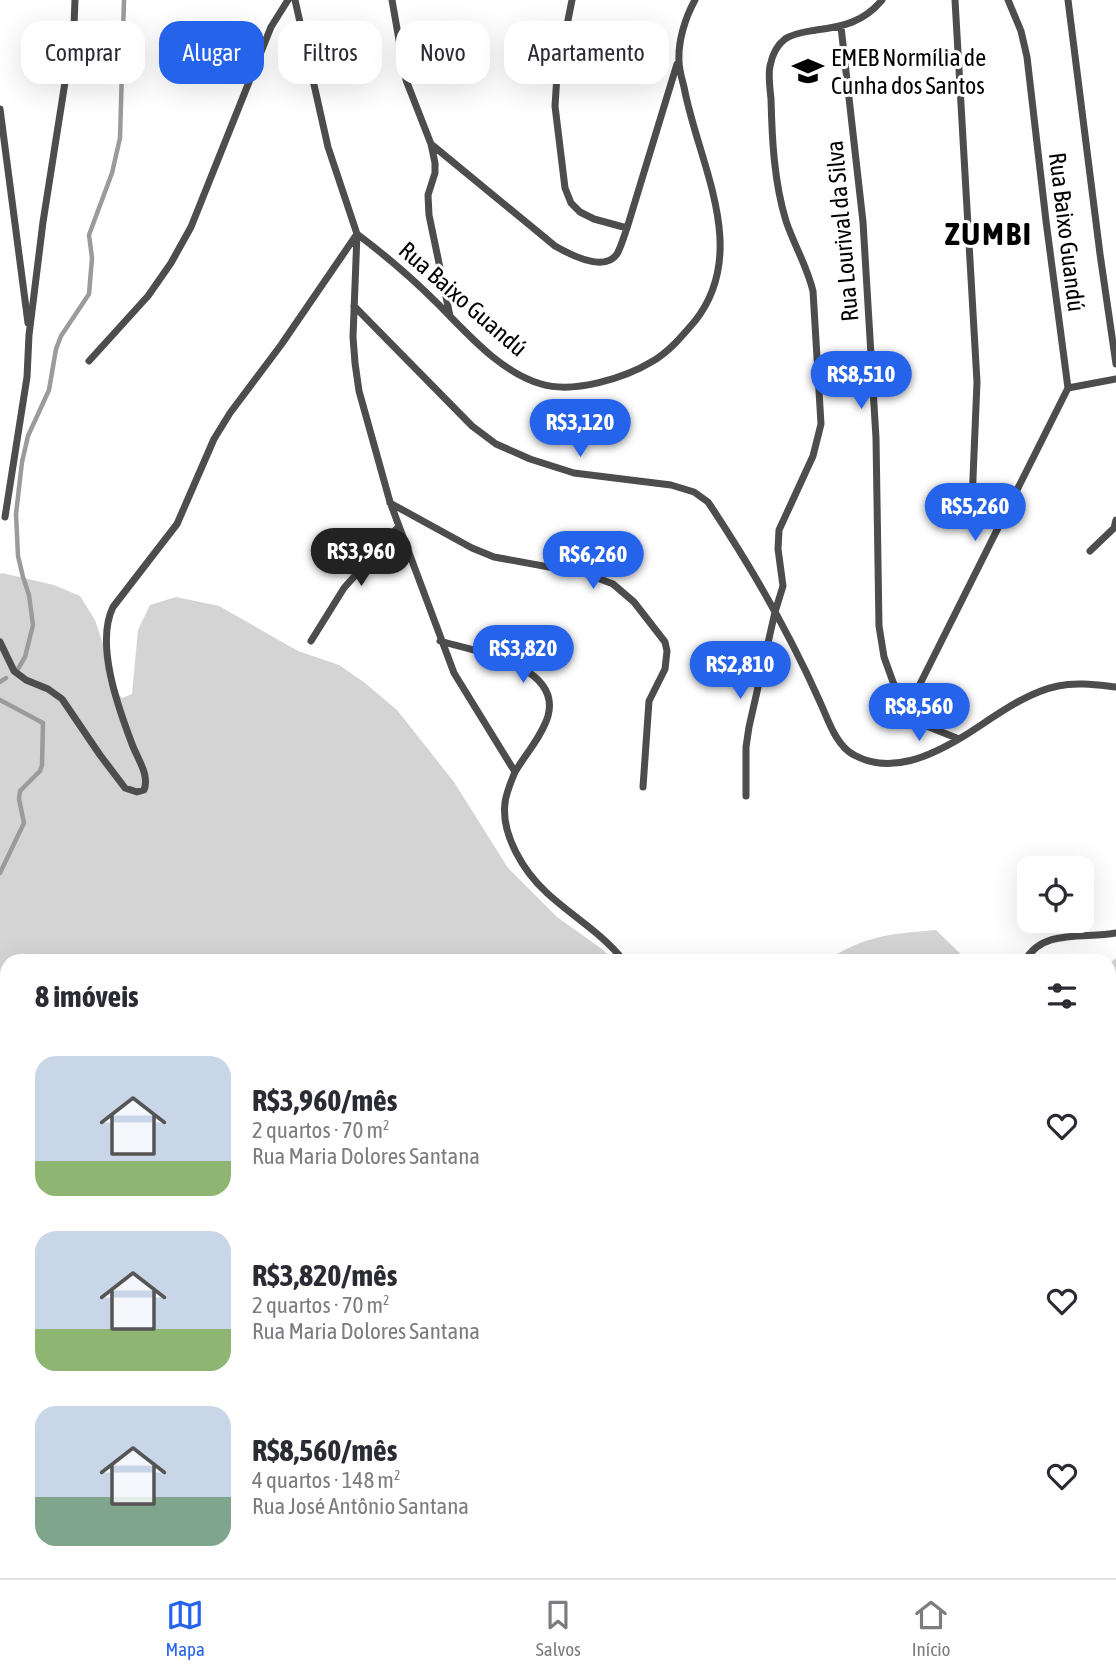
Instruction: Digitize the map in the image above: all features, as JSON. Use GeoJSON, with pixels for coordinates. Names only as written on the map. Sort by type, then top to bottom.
{"type":"FeatureCollection","features":[{"type":"Feature","properties":{"kind":"street"},"geometry":{"type":"LineString","coordinates":[[5,517],[27,377],[29,335],[43,222],[74,25],[75,0]]}},
{"type":"Feature","properties":{"kind":"street"},"geometry":{"type":"LineString","coordinates":[[89,361],[141,304],[171,263],[191,227],[271,27],[288,0]]}},
{"type":"Feature","properties":{"kind":"street"},"geometry":{"type":"LineString","coordinates":[[295,0],[328,147],[358,234],[353,337],[359,391],[390,502],[454,673],[515,772]]}},
{"type":"Feature","properties":{"kind":"street"},"geometry":{"type":"LineString","coordinates":[[392,0],[406,80],[431,144],[435,168],[428,195],[429,215],[450,317]]}},
{"type":"Feature","properties":{"kind":"street"},"geometry":{"type":"LineString","coordinates":[[572,0],[557,75],[555,106],[565,188],[571,203],[580,212],[594,219],[627,228]]}},
{"type":"Feature","properties":{"kind":"street","name":"Rua Baixo Guandú"},"geometry":{"type":"LineString","coordinates":[[358,234],[479,345],[523,378],[544,385],[566,387],[630,374],[656,360],[682,337],[705,308],[716,283],[721,255],[720,226],[713,191],[687,103],[678,60],[683,28],[695,0]]}},
{"type":"Feature","properties":{"kind":"street"},"geometry":{"type":"LineString","coordinates":[[746,796],[748,737],[783,586],[778,549],[779,530],[813,456],[821,424],[813,290],[786,218],[778,184],[770,68],[775,50],[783,40],[797,33],[841,27],[864,18],[881,0]]}},
{"type":"Feature","properties":{"kind":"street"},"geometry":{"type":"LineString","coordinates":[[955,0],[977,382],[972,502]]}},
{"type":"Feature","properties":{"kind":"street","name":"Rua Baixo Guandú"},"geometry":{"type":"LineString","coordinates":[[1008,0],[1021,31],[1027,57],[1068,388]]}},
{"type":"Feature","properties":{"kind":"street"},"geometry":{"type":"LineString","coordinates":[[1068,0],[1116,364]]}},
{"type":"Feature","properties":{"kind":"street","name":"Rua Lourival da Silva"},"geometry":{"type":"LineString","coordinates":[[841,27],[866,262],[876,438],[879,626],[884,657],[907,710]]}},
{"type":"Feature","properties":{"kind":"street"},"geometry":{"type":"LineString","coordinates":[[431,144],[555,246],[572,256],[605,262],[617,254],[627,228],[678,60]]}},
{"type":"Feature","properties":{"kind":"street"},"geometry":{"type":"LineString","coordinates":[[0,109],[29,335]]}},
{"type":"Feature","properties":{"kind":"street"},"geometry":{"type":"LineString","coordinates":[[0,642],[14,671],[62,699],[125,788],[137,792],[145,790],[146,779],[131,742],[108,666],[105,632],[107,619],[113,607],[177,524],[215,439],[230,413],[358,234]]}},
{"type":"Feature","properties":{"kind":"street"},"geometry":{"type":"LineString","coordinates":[[354,306],[472,426],[496,444],[530,459],[574,472],[671,485],[694,492],[708,502],[775,612],[799,655],[838,738],[851,754],[871,762],[893,764],[917,760],[1034,694],[1057,686],[1083,683],[1116,687]]}},
{"type":"Feature","properties":{"kind":"street"},"geometry":{"type":"LineString","coordinates":[[960,738],[919,723],[907,710],[1068,388],[1116,379]]}},
{"type":"Feature","properties":{"kind":"street"},"geometry":{"type":"LineString","coordinates":[[390,502],[472,548],[494,556],[587,574],[612,584],[634,602],[665,642],[667,651],[665,669],[649,701],[643,787]]}},
{"type":"Feature","properties":{"kind":"street"},"geometry":{"type":"LineString","coordinates":[[1090,551],[1114,528],[1116,520]]}},
{"type":"Feature","properties":{"kind":"street"},"geometry":{"type":"LineString","coordinates":[[311,641],[344,588],[399,526]]}},
{"type":"Feature","properties":{"kind":"street"},"geometry":{"type":"LineString","coordinates":[[440,641],[521,667],[543,685],[548,695],[548,717],[515,772],[505,801],[504,821],[528,870],[546,892],[610,943],[619,954]]}},
{"type":"Feature","properties":{"kind":"street"},"geometry":{"type":"LineString","coordinates":[[1030,954],[1042,942],[1051,939],[1116,933]]}},
{"type":"Feature","properties":{"kind":"shaded area"},"geometry":{"type":"Polygon","coordinates":[[[0,574],[54,585],[80,596],[95,620],[103,644],[108,682],[122,698],[132,694],[138,630],[150,605],[176,597],[219,606],[298,651],[339,665],[397,710],[454,782],[508,868],[557,917],[607,954],[0,954],[0,574]]]}},
{"type":"Feature","properties":{"kind":"shaded area"},"geometry":{"type":"Polygon","coordinates":[[[936,930],[961,954],[837,954],[866,941],[936,930]]]}},
{"type":"Feature","properties":{"kind":"waterway"},"geometry":{"type":"LineString","coordinates":[[18,669],[25,657],[33,625],[29,595],[18,556],[16,514],[22,462],[28,436],[49,390],[61,336],[89,294],[92,258],[89,235],[112,173],[120,138],[124,0]]}},
{"type":"Feature","properties":{"kind":"waterway"},"geometry":{"type":"LineString","coordinates":[[0,682],[6,678]]}},
{"type":"Feature","properties":{"kind":"waterway"},"geometry":{"type":"LineString","coordinates":[[0,700],[43,723],[42,765],[40,771],[20,791],[24,823],[0,873]]}},
{"type":"Feature","properties":{"kind":"place","name":"EMEB Normília de Cunha dos Santos"},"geometry":{"type":"Point","coordinates":[808,71]}},
{"type":"Feature","properties":{"kind":"district","name":"ZUMBI"},"geometry":{"type":"Point","coordinates":[989,233]}}]}
